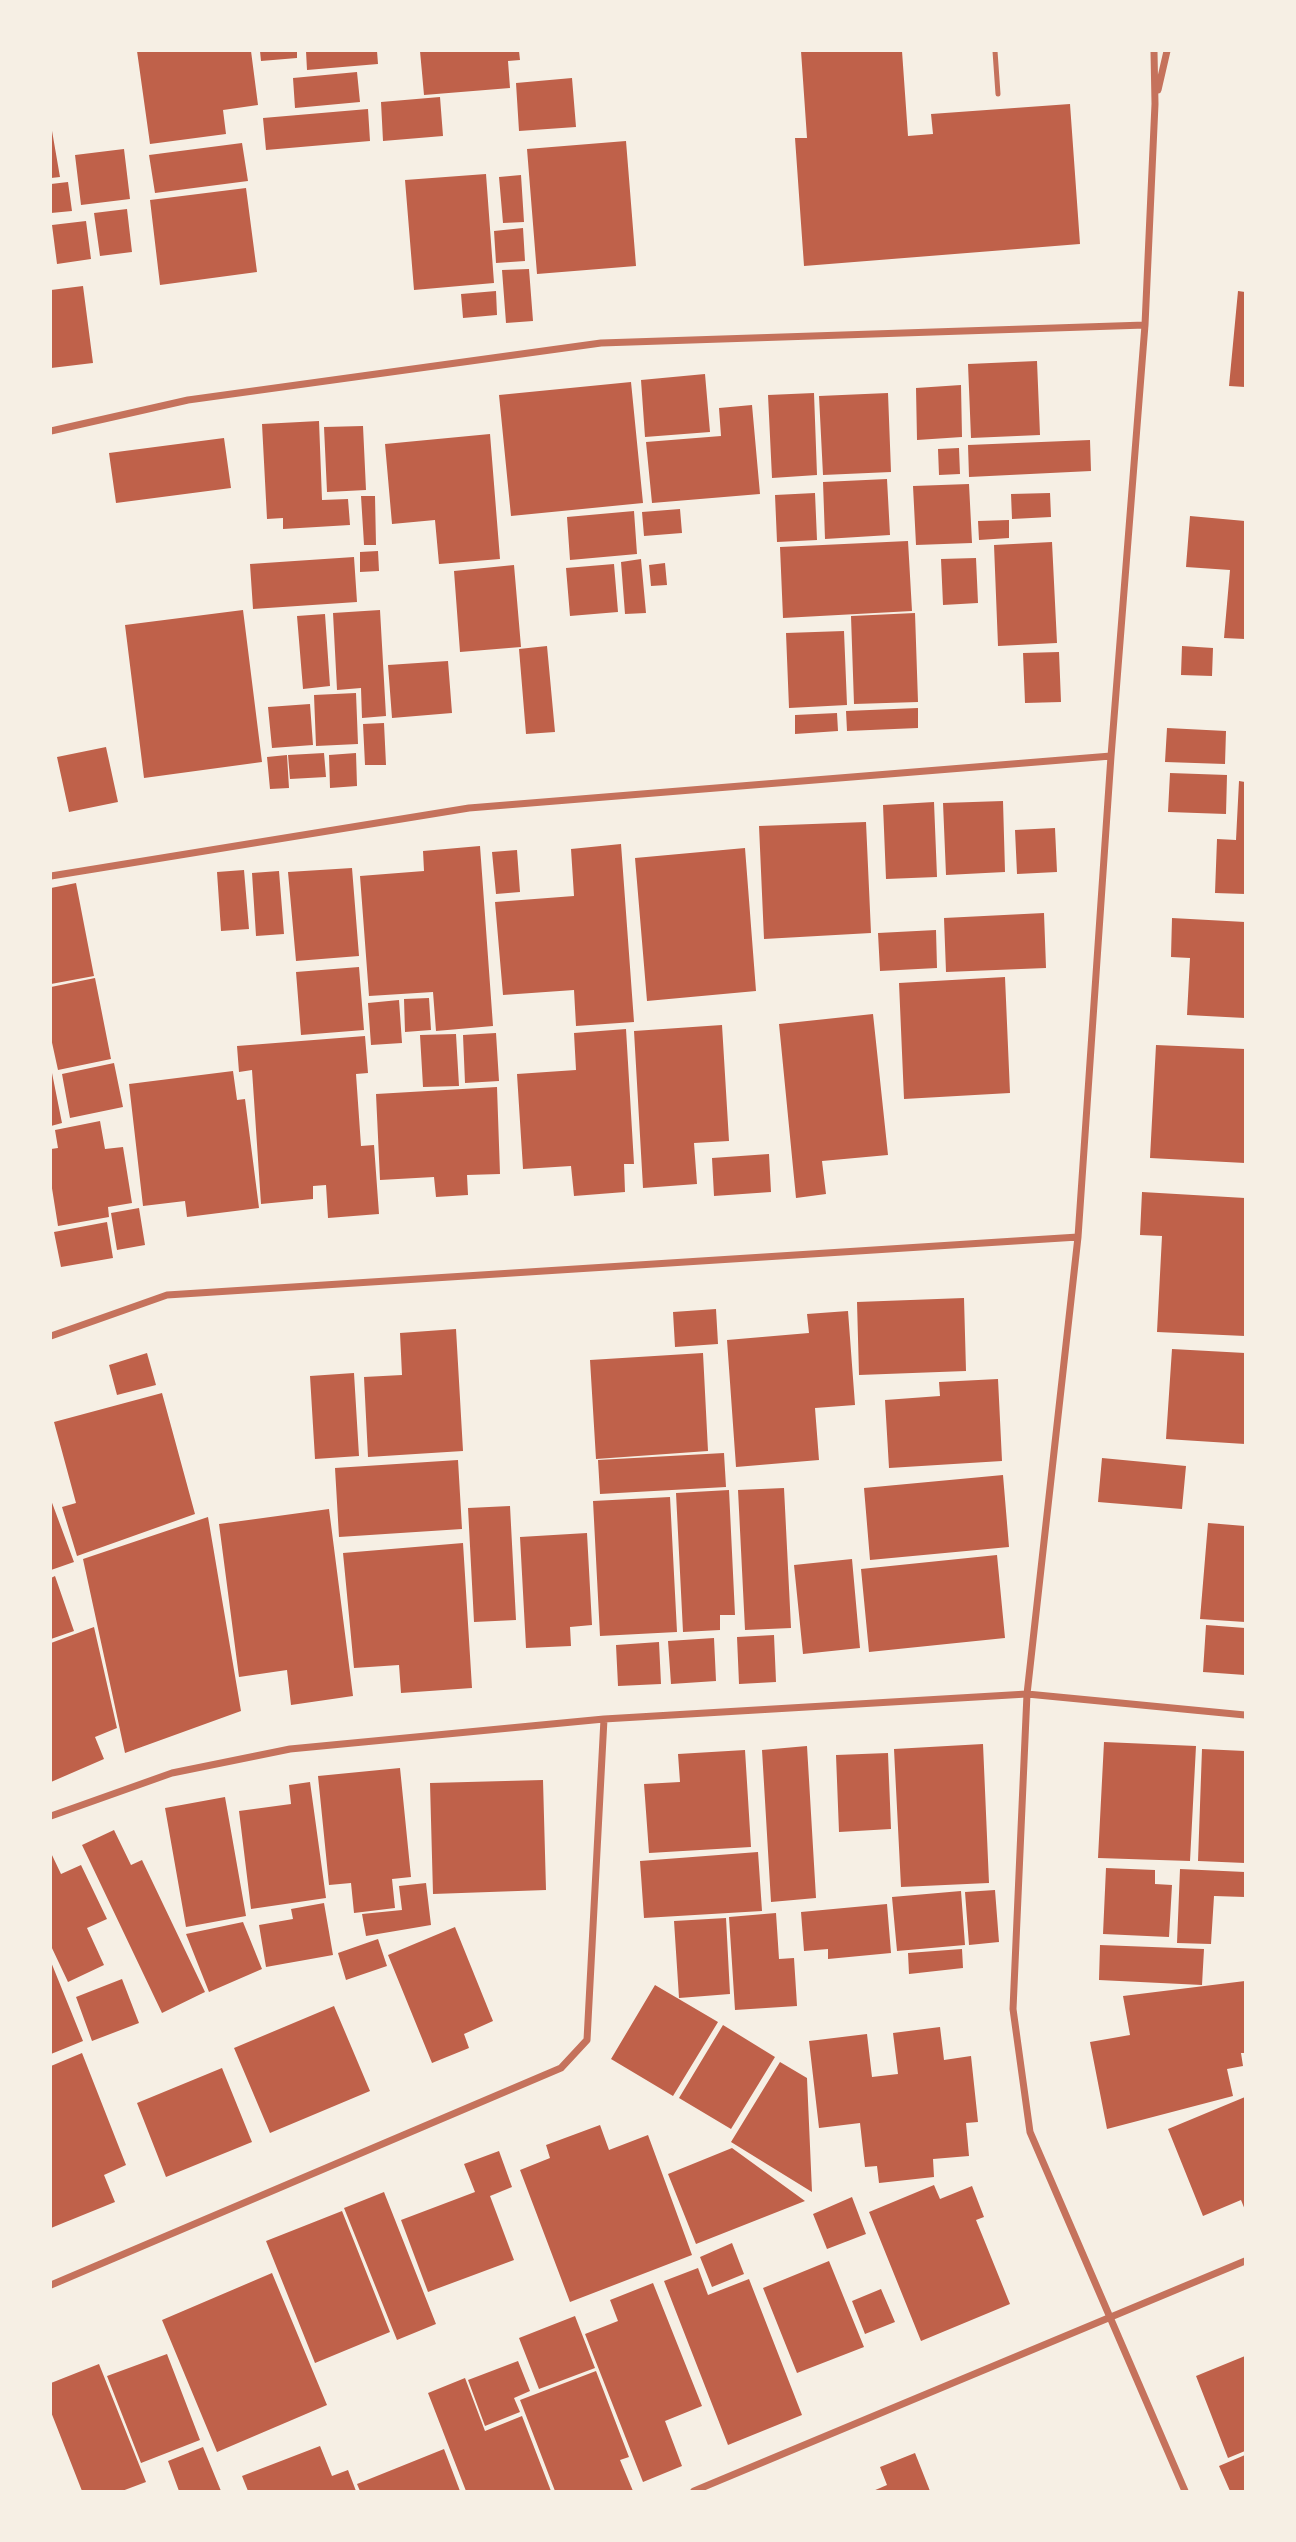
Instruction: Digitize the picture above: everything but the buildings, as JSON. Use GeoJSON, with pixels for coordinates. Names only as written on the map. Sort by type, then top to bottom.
{"type":"FeatureCollection","features":[{"type":"Feature","properties":{"kind":"street"},"geometry":{"type":"LineString","coordinates":[[1154,51],[1145,325],[1111,756],[1078,1237],[1027,1694],[1013,2009],[1030,2132],[1185,2491]]}},
{"type":"Feature","properties":{"kind":"street"},"geometry":{"type":"LineString","coordinates":[[1154,104],[1167,51]]}},
{"type":"Feature","properties":{"kind":"street"},"geometry":{"type":"LineString","coordinates":[[51,431],[188,400],[601,343],[1145,325]]}},
{"type":"Feature","properties":{"kind":"street"},"geometry":{"type":"LineString","coordinates":[[51,876],[469,808],[1111,756]]}},
{"type":"Feature","properties":{"kind":"street"},"geometry":{"type":"LineString","coordinates":[[51,1336],[167,1295],[1078,1237]]}},
{"type":"Feature","properties":{"kind":"street"},"geometry":{"type":"LineString","coordinates":[[51,1816],[172,1773],[290,1749],[604,1719],[1027,1694],[1245,1715]]}},
{"type":"Feature","properties":{"kind":"street"},"geometry":{"type":"LineString","coordinates":[[51,2285],[561,2068],[587,2039],[604,1719]]}},
{"type":"Feature","properties":{"kind":"street"},"geometry":{"type":"LineString","coordinates":[[694,2491],[1245,2261]]}},
{"type":"Feature","properties":{"kind":"lane"},"geometry":{"type":"LineString","coordinates":[[996,51],[998,94]]}}]}
